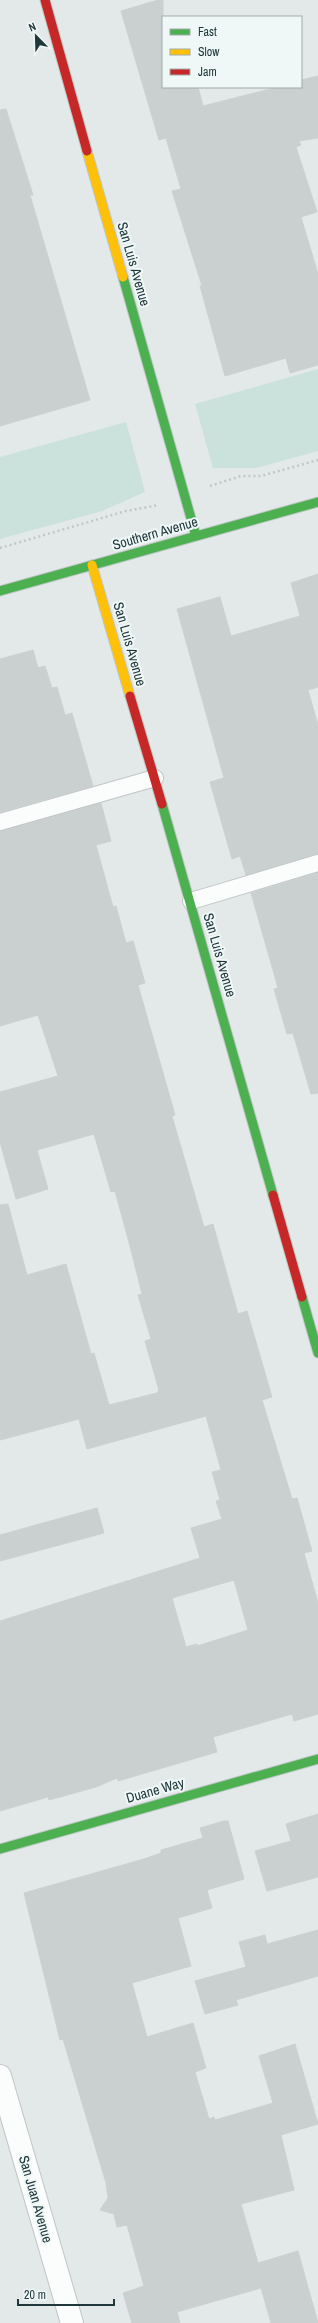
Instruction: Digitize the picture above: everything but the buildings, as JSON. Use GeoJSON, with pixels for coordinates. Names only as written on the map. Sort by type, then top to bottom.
{"type":"FeatureCollection","features":[{"type":"Feature","properties":{"kind":"street","name":"San Luis Avenue"},"geometry":{"type":"LineString","coordinates":[[45,0],[196,536]]}},
{"type":"Feature","properties":{"kind":"street","name":"Southern Avenue"},"geometry":{"type":"LineString","coordinates":[[0,591],[318,502]]}},
{"type":"Feature","properties":{"kind":"street","name":"San Luis Avenue"},"geometry":{"type":"LineString","coordinates":[[92,565],[191,901],[318,1353]]}},
{"type":"Feature","properties":{"kind":"street","name":"Duane Way"},"geometry":{"type":"LineString","coordinates":[[0,1849],[318,1759]]}},
{"type":"Feature","properties":{"kind":"street","name":"San Juan Avenue"},"geometry":{"type":"LineString","coordinates":[[0,2076],[72,2323]]}},
{"type":"Feature","properties":{"kind":"lane"},"geometry":{"type":"LineString","coordinates":[[0,822],[155,778]]}},
{"type":"Feature","properties":{"kind":"lane"},"geometry":{"type":"LineString","coordinates":[[191,901],[318,863]]}},
{"type":"Feature","properties":{"kind":"path"},"geometry":{"type":"LineString","coordinates":[[212,486],[241,476],[261,476],[318,460]]}},
{"type":"Feature","properties":{"kind":"path"},"geometry":{"type":"LineString","coordinates":[[0,548],[126,511],[151,508]]}},
{"type":"Feature","properties":{"kind":"green space"},"geometry":{"type":"Polygon","coordinates":[[[318,369],[318,451],[256,468],[213,468],[195,404],[318,369]]]}},
{"type":"Feature","properties":{"kind":"green space"},"geometry":{"type":"Polygon","coordinates":[[[126,422],[145,492],[102,511],[0,539],[0,457],[126,422]]]}},
{"type":"Feature","properties":{"kind":"traffic: fast"},"geometry":{"type":"LineString","coordinates":[[123,277],[196,536]]}},
{"type":"Feature","properties":{"kind":"traffic: fast"},"geometry":{"type":"LineString","coordinates":[[0,591],[318,502]]}},
{"type":"Feature","properties":{"kind":"traffic: fast"},"geometry":{"type":"LineString","coordinates":[[162,804],[273,1195]]}},
{"type":"Feature","properties":{"kind":"traffic: fast"},"geometry":{"type":"LineString","coordinates":[[302,1297],[318,1353]]}},
{"type":"Feature","properties":{"kind":"traffic: fast"},"geometry":{"type":"LineString","coordinates":[[0,1849],[318,1759]]}},
{"type":"Feature","properties":{"kind":"traffic: slow"},"geometry":{"type":"LineString","coordinates":[[87,151],[123,277]]}},
{"type":"Feature","properties":{"kind":"traffic: slow"},"geometry":{"type":"LineString","coordinates":[[92,565],[130,696]]}},
{"type":"Feature","properties":{"kind":"traffic: jam"},"geometry":{"type":"LineString","coordinates":[[45,0],[87,151]]}},
{"type":"Feature","properties":{"kind":"traffic: jam"},"geometry":{"type":"LineString","coordinates":[[130,696],[162,804]]}},
{"type":"Feature","properties":{"kind":"traffic: jam"},"geometry":{"type":"LineString","coordinates":[[273,1195],[302,1297]]}}]}
